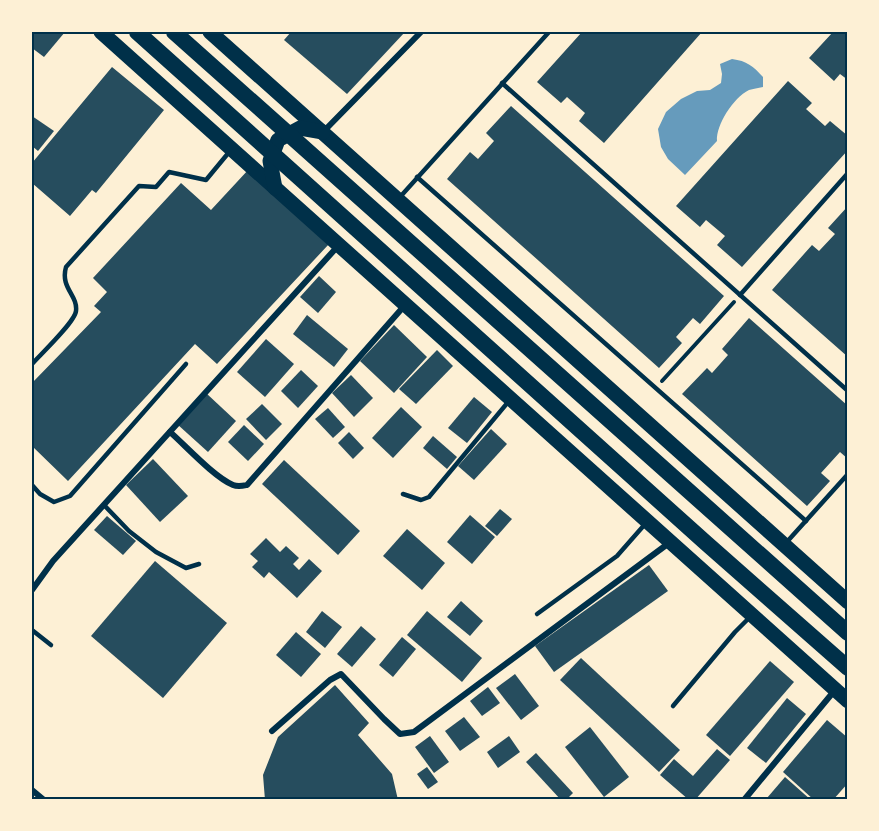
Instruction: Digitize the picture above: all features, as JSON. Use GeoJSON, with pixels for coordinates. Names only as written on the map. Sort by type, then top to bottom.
{"type":"FeatureCollection","features":[{"type":"Feature","properties":{"kind":"highway"},"geometry":{"type":"LineString","coordinates":[[137,32],[848,668]]}},
{"type":"Feature","properties":{"kind":"highway"},"geometry":{"type":"LineString","coordinates":[[174,32],[848,633]]}},
{"type":"Feature","properties":{"kind":"main road"},"geometry":{"type":"LineString","coordinates":[[101,32],[848,701]]}},
{"type":"Feature","properties":{"kind":"main road"},"geometry":{"type":"LineString","coordinates":[[210,32],[848,602]]}},
{"type":"Feature","properties":{"kind":"main road"},"geometry":{"type":"LineString","coordinates":[[275,188],[270,162],[278,140],[300,128],[323,132]]}},
{"type":"Feature","properties":{"kind":"street"},"geometry":{"type":"LineString","coordinates":[[323,132],[420,32]]}},
{"type":"Feature","properties":{"kind":"street"},"geometry":{"type":"LineString","coordinates":[[32,590],[53,561],[339,245]]}},
{"type":"Feature","properties":{"kind":"street"},"geometry":{"type":"LineString","coordinates":[[170,432],[218,475],[233,485],[240,487],[247,485],[406,305]]}},
{"type":"Feature","properties":{"kind":"street"},"geometry":{"type":"LineString","coordinates":[[272,731],[341,674],[400,734],[414,732],[670,542]]}},
{"type":"Feature","properties":{"kind":"street"},"geometry":{"type":"LineString","coordinates":[[744,800],[835,690]]}},
{"type":"Feature","properties":{"kind":"street"},"geometry":{"type":"LineString","coordinates":[[32,790],[44,800]]}},
{"type":"Feature","properties":{"kind":"lane"},"geometry":{"type":"LineString","coordinates":[[398,199],[549,32]]}},
{"type":"Feature","properties":{"kind":"lane"},"geometry":{"type":"LineString","coordinates":[[502,83],[848,391]]}},
{"type":"Feature","properties":{"kind":"lane"},"geometry":{"type":"LineString","coordinates":[[32,364],[75,316],[77,309],[64,275],[66,267],[139,186],[156,187],[169,171],[206,180],[232,149]]}},
{"type":"Feature","properties":{"kind":"lane"},"geometry":{"type":"LineString","coordinates":[[740,295],[848,173]]}},
{"type":"Feature","properties":{"kind":"lane"},"geometry":{"type":"LineString","coordinates":[[417,177],[806,521]]}},
{"type":"Feature","properties":{"kind":"lane"},"geometry":{"type":"LineString","coordinates":[[32,486],[54,502],[70,496],[186,364]]}},
{"type":"Feature","properties":{"kind":"lane"},"geometry":{"type":"LineString","coordinates":[[403,494],[421,500],[429,497],[511,399]]}},
{"type":"Feature","properties":{"kind":"lane"},"geometry":{"type":"LineString","coordinates":[[784,545],[848,474]]}},
{"type":"Feature","properties":{"kind":"lane"},"geometry":{"type":"LineString","coordinates":[[104,505],[129,531],[156,552],[186,568],[199,564]]}},
{"type":"Feature","properties":{"kind":"lane"},"geometry":{"type":"LineString","coordinates":[[537,614],[616,556],[647,521]]}},
{"type":"Feature","properties":{"kind":"lane"},"geometry":{"type":"LineString","coordinates":[[673,706],[735,632],[752,616]]}},
{"type":"Feature","properties":{"kind":"lane"},"geometry":{"type":"LineString","coordinates":[[32,630],[51,645]]}},
{"type":"Feature","properties":{"kind":"path"},"geometry":{"type":"LineString","coordinates":[[682,358],[740,295]]}},
{"type":"Feature","properties":{"kind":"water"},"geometry":{"type":"Polygon","coordinates":[[[732,59],[746,63],[756,70],[763,77],[763,87],[749,90],[737,99],[722,120],[717,141],[685,175],[668,159],[661,147],[658,129],[666,112],[681,99],[697,91],[710,90],[721,83],[720,64],[732,59]]]}},
{"type":"Feature","properties":{"kind":"building"},"geometry":{"type":"Polygon","coordinates":[[[32,32],[65,32],[44,57],[32,48],[32,32]]]}},
{"type":"Feature","properties":{"kind":"building"},"geometry":{"type":"Polygon","coordinates":[[[291,32],[405,32],[347,94],[284,40],[291,32]]]}},
{"type":"Feature","properties":{"kind":"building"},"geometry":{"type":"Polygon","coordinates":[[[582,32],[702,32],[604,143],[579,121],[585,113],[567,97],[561,103],[537,82],[582,32]]]}},
{"type":"Feature","properties":{"kind":"building"},"geometry":{"type":"Polygon","coordinates":[[[833,32],[848,32],[848,80],[840,74],[834,81],[809,58],[833,32]]]}},
{"type":"Feature","properties":{"kind":"building"},"geometry":{"type":"Polygon","coordinates":[[[112,67],[164,110],[96,193],[92,190],[70,216],[32,183],[32,163],[112,67]]]}},
{"type":"Feature","properties":{"kind":"building"},"geometry":{"type":"Polygon","coordinates":[[[788,81],[812,103],[806,109],[825,126],[830,121],[848,136],[848,150],[742,267],[717,245],[725,236],[706,220],[700,227],[676,206],[788,81]]]}},
{"type":"Feature","properties":{"kind":"building"},"geometry":{"type":"Polygon","coordinates":[[[511,106],[724,296],[700,324],[693,318],[676,337],[682,343],[659,368],[447,179],[470,152],[478,159],[494,141],[486,133],[511,106]]]}},
{"type":"Feature","properties":{"kind":"building"},"geometry":{"type":"Polygon","coordinates":[[[32,116],[54,131],[38,151],[32,146],[32,116]]]}},
{"type":"Feature","properties":{"kind":"building"},"geometry":{"type":"Polygon","coordinates":[[[249,169],[329,244],[217,364],[195,344],[68,481],[32,446],[32,383],[101,312],[94,306],[107,292],[93,278],[181,183],[211,210],[249,169]]]}},
{"type":"Feature","properties":{"kind":"building"},"geometry":{"type":"Polygon","coordinates":[[[848,206],[848,357],[772,290],[812,245],[819,251],[835,234],[828,228],[848,206]]]}},
{"type":"Feature","properties":{"kind":"building"},"geometry":{"type":"Polygon","coordinates":[[[319,276],[336,292],[318,313],[300,297],[319,276]]]}},
{"type":"Feature","properties":{"kind":"building"},"geometry":{"type":"Polygon","coordinates":[[[307,315],[348,349],[334,367],[293,334],[307,315]]]}},
{"type":"Feature","properties":{"kind":"building"},"geometry":{"type":"Polygon","coordinates":[[[749,318],[848,406],[848,459],[840,452],[821,473],[830,481],[807,506],[682,394],[707,368],[712,373],[728,355],[722,349],[749,318]]]}},
{"type":"Feature","properties":{"kind":"building"},"geometry":{"type":"Polygon","coordinates":[[[394,325],[427,357],[394,393],[360,361],[394,325]]]}},
{"type":"Feature","properties":{"kind":"building"},"geometry":{"type":"Polygon","coordinates":[[[266,339],[294,364],[265,397],[237,372],[266,339]]]}},
{"type":"Feature","properties":{"kind":"building"},"geometry":{"type":"Polygon","coordinates":[[[437,350],[453,366],[416,404],[399,389],[437,350]]]}},
{"type":"Feature","properties":{"kind":"building"},"geometry":{"type":"Polygon","coordinates":[[[301,370],[318,386],[298,408],[281,391],[301,370]]]}},
{"type":"Feature","properties":{"kind":"building"},"geometry":{"type":"Polygon","coordinates":[[[351,375],[373,398],[354,417],[332,393],[351,375]]]}},
{"type":"Feature","properties":{"kind":"building"},"geometry":{"type":"Polygon","coordinates":[[[206,393],[236,421],[208,452],[177,424],[206,393]]]}},
{"type":"Feature","properties":{"kind":"building"},"geometry":{"type":"Polygon","coordinates":[[[474,397],[492,412],[467,443],[448,428],[474,397]]]}},
{"type":"Feature","properties":{"kind":"building"},"geometry":{"type":"Polygon","coordinates":[[[262,404],[282,424],[266,440],[246,419],[262,404]]]}},
{"type":"Feature","properties":{"kind":"building"},"geometry":{"type":"Polygon","coordinates":[[[401,407],[422,427],[393,458],[372,438],[401,407]]]}},
{"type":"Feature","properties":{"kind":"building"},"geometry":{"type":"Polygon","coordinates":[[[328,408],[345,427],[333,438],[315,419],[328,408]]]}},
{"type":"Feature","properties":{"kind":"building"},"geometry":{"type":"Polygon","coordinates":[[[244,425],[264,444],[248,461],[228,442],[244,425]]]}},
{"type":"Feature","properties":{"kind":"building"},"geometry":{"type":"Polygon","coordinates":[[[491,429],[507,444],[474,480],[458,466],[491,429]]]}},
{"type":"Feature","properties":{"kind":"building"},"geometry":{"type":"Polygon","coordinates":[[[349,432],[364,448],[353,459],[338,443],[349,432]]]}},
{"type":"Feature","properties":{"kind":"building"},"geometry":{"type":"Polygon","coordinates":[[[433,436],[457,457],[447,469],[423,448],[433,436]]]}},
{"type":"Feature","properties":{"kind":"building"},"geometry":{"type":"Polygon","coordinates":[[[153,459],[188,496],[160,522],[126,485],[153,459]]]}},
{"type":"Feature","properties":{"kind":"building"},"geometry":{"type":"Polygon","coordinates":[[[284,460],[360,531],[338,555],[262,484],[284,460]]]}},
{"type":"Feature","properties":{"kind":"building"},"geometry":{"type":"Polygon","coordinates":[[[500,509],[512,519],[497,536],[485,526],[500,509]]]}},
{"type":"Feature","properties":{"kind":"building"},"geometry":{"type":"Polygon","coordinates":[[[470,515],[495,537],[472,564],[447,542],[470,515]]]}},
{"type":"Feature","properties":{"kind":"building"},"geometry":{"type":"Polygon","coordinates":[[[107,516],[136,541],[123,555],[94,530],[107,516]]]}},
{"type":"Feature","properties":{"kind":"building"},"geometry":{"type":"Polygon","coordinates":[[[407,529],[445,563],[422,590],[383,556],[407,529]]]}},
{"type":"Feature","properties":{"kind":"building"},"geometry":{"type":"Polygon","coordinates":[[[266,538],[280,552],[286,546],[299,558],[293,564],[299,570],[309,559],[322,571],[297,598],[269,572],[264,578],[252,567],[258,561],[250,554],[266,538]]]}},
{"type":"Feature","properties":{"kind":"building"},"geometry":{"type":"Polygon","coordinates":[[[155,561],[227,623],[163,698],[91,636],[155,561]]]}},
{"type":"Feature","properties":{"kind":"building"},"geometry":{"type":"Polygon","coordinates":[[[649,565],[668,591],[554,672],[535,646],[649,565]]]}},
{"type":"Feature","properties":{"kind":"building"},"geometry":{"type":"Polygon","coordinates":[[[461,601],[483,621],[470,636],[447,617],[461,601]]]}},
{"type":"Feature","properties":{"kind":"building"},"geometry":{"type":"Polygon","coordinates":[[[322,611],[342,627],[325,648],[306,632],[322,611]]]}},
{"type":"Feature","properties":{"kind":"building"},"geometry":{"type":"Polygon","coordinates":[[[427,611],[482,658],[462,682],[407,635],[427,611]]]}},
{"type":"Feature","properties":{"kind":"building"},"geometry":{"type":"Polygon","coordinates":[[[361,626],[376,639],[352,667],[337,654],[361,626]]]}},
{"type":"Feature","properties":{"kind":"building"},"geometry":{"type":"Polygon","coordinates":[[[296,632],[321,654],[301,677],[276,655],[296,632]]]}},
{"type":"Feature","properties":{"kind":"building"},"geometry":{"type":"Polygon","coordinates":[[[402,637],[416,649],[393,677],[379,665],[402,637]]]}},
{"type":"Feature","properties":{"kind":"building"},"geometry":{"type":"Polygon","coordinates":[[[581,658],[680,750],[659,772],[560,680],[581,658]]]}},
{"type":"Feature","properties":{"kind":"building"},"geometry":{"type":"Polygon","coordinates":[[[770,661],[794,682],[730,756],[706,735],[770,661]]]}},
{"type":"Feature","properties":{"kind":"building"},"geometry":{"type":"Polygon","coordinates":[[[515,674],[539,706],[521,720],[496,688],[515,674]]]}},
{"type":"Feature","properties":{"kind":"building"},"geometry":{"type":"Polygon","coordinates":[[[335,685],[369,723],[358,735],[392,774],[398,800],[265,800],[263,775],[278,737],[335,685]]]}},
{"type":"Feature","properties":{"kind":"building"},"geometry":{"type":"Polygon","coordinates":[[[488,687],[500,703],[482,716],[470,701],[488,687]]]}},
{"type":"Feature","properties":{"kind":"building"},"geometry":{"type":"Polygon","coordinates":[[[787,698],[806,714],[766,763],[747,748],[787,698]]]}},
{"type":"Feature","properties":{"kind":"building"},"geometry":{"type":"Polygon","coordinates":[[[464,717],[480,737],[460,751],[445,731],[464,717]]]}},
{"type":"Feature","properties":{"kind":"building"},"geometry":{"type":"Polygon","coordinates":[[[827,720],[848,738],[848,783],[833,800],[814,800],[783,772],[827,720]]]}},
{"type":"Feature","properties":{"kind":"building"},"geometry":{"type":"Polygon","coordinates":[[[590,727],[629,777],[604,797],[565,747],[590,727]]]}},
{"type":"Feature","properties":{"kind":"building"},"geometry":{"type":"Polygon","coordinates":[[[430,736],[449,762],[434,773],[415,747],[430,736]]]}},
{"type":"Feature","properties":{"kind":"building"},"geometry":{"type":"Polygon","coordinates":[[[509,736],[520,752],[498,768],[487,752],[509,736]]]}},
{"type":"Feature","properties":{"kind":"building"},"geometry":{"type":"Polygon","coordinates":[[[717,749],[730,760],[695,800],[689,800],[660,775],[674,759],[693,776],[717,749]]]}},
{"type":"Feature","properties":{"kind":"building"},"geometry":{"type":"Polygon","coordinates":[[[536,753],[573,793],[566,800],[561,800],[526,762],[536,753]]]}},
{"type":"Feature","properties":{"kind":"building"},"geometry":{"type":"Polygon","coordinates":[[[427,767],[438,782],[428,789],[417,774],[427,767]]]}},
{"type":"Feature","properties":{"kind":"building"},"geometry":{"type":"Polygon","coordinates":[[[785,777],[811,800],[769,800],[767,798],[785,777]]]}}]}
